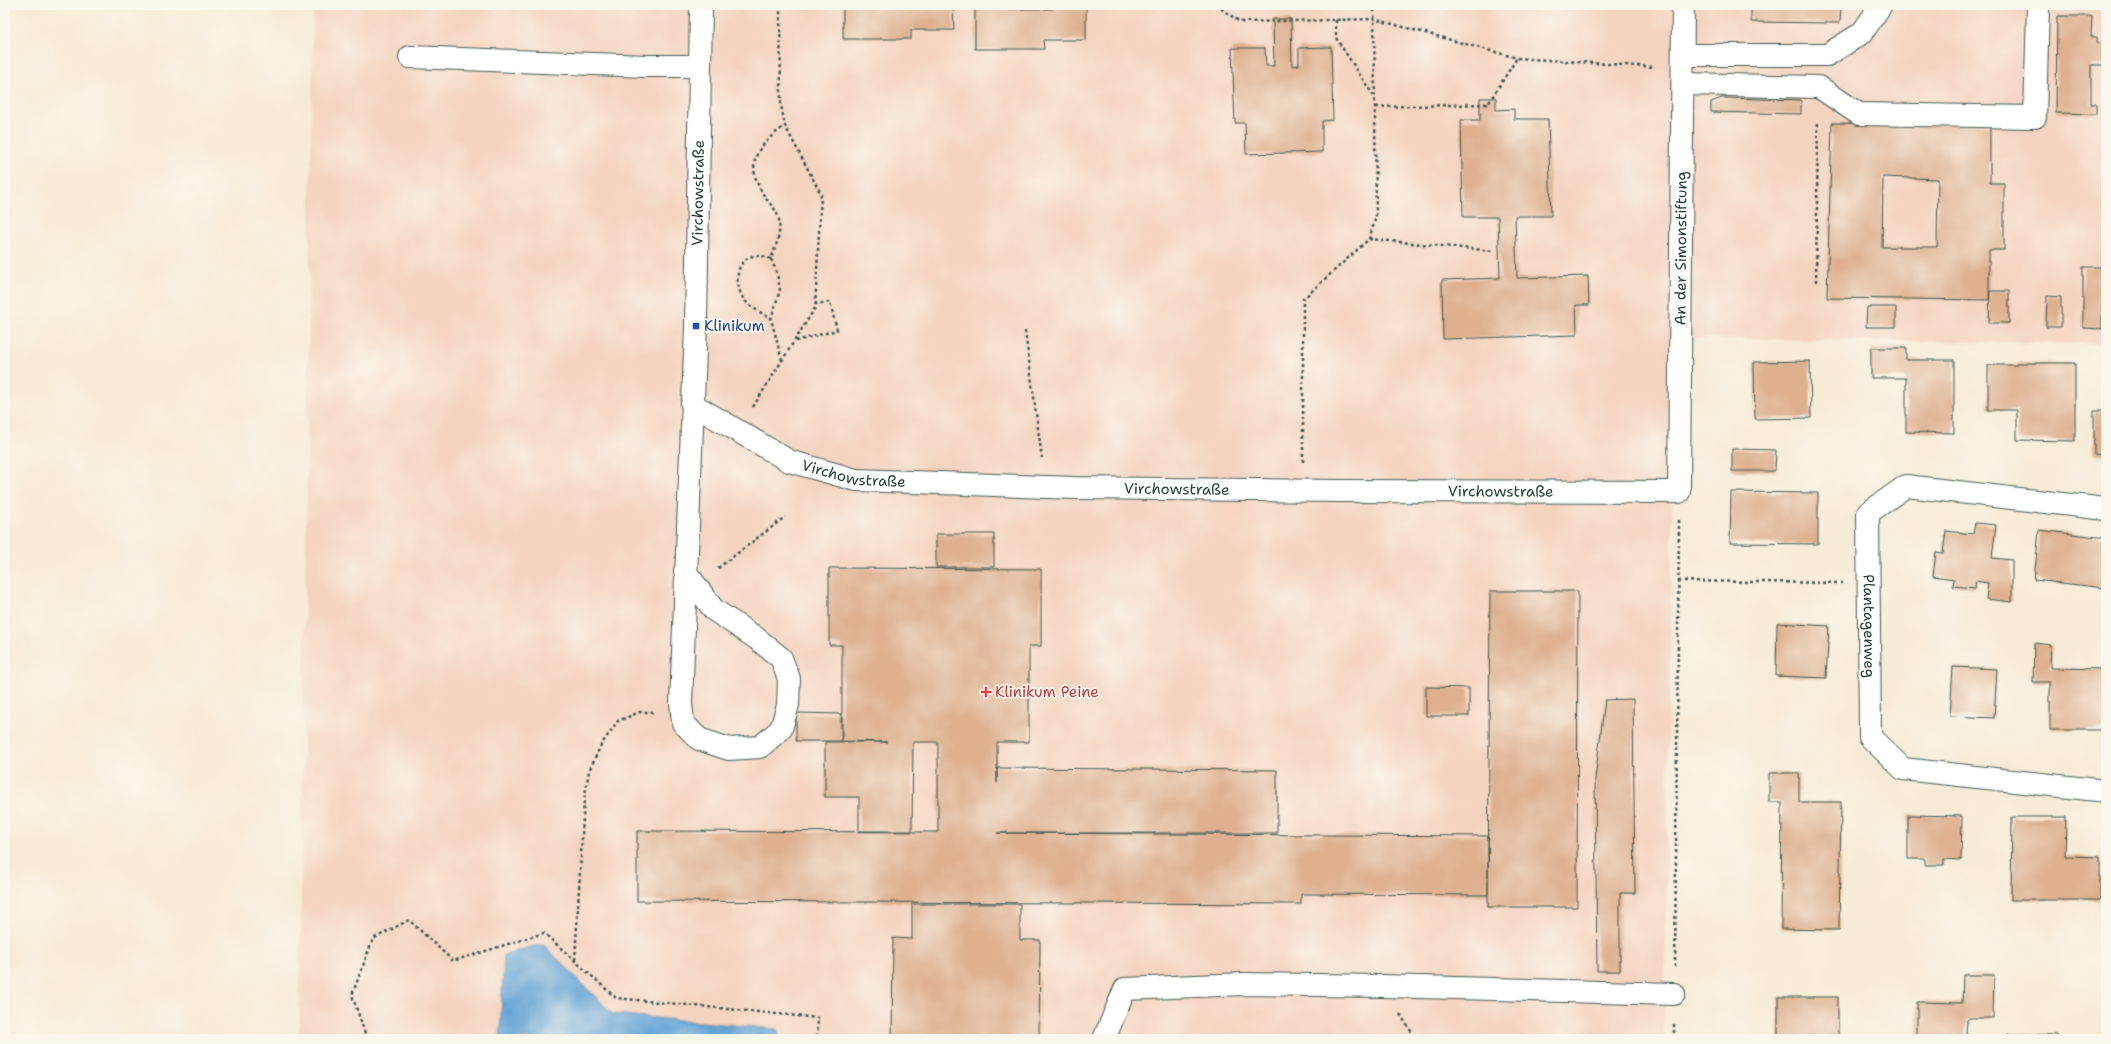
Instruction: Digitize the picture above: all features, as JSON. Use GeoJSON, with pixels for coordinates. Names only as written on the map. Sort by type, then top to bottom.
{"type":"FeatureCollection","features":[{"type":"Feature","properties":{"kind":"street","name":"Virchowstraße"},"geometry":{"type":"LineString","coordinates":[[690,578],[714,610],[756,638],[782,658],[789,680],[788,705],[781,729],[760,747],[729,750],[700,739],[683,723],[682,713],[690,578],[692,404],[696,326],[701,5]]}},
{"type":"Feature","properties":{"kind":"street","name":"An der Simonstiftung"},"geometry":{"type":"LineString","coordinates":[[1679,492],[1683,5]]}},
{"type":"Feature","properties":{"kind":"street"},"geometry":{"type":"LineString","coordinates":[[1683,69],[1827,55],[1862,33],[1881,5]]}},
{"type":"Feature","properties":{"kind":"street"},"geometry":{"type":"LineString","coordinates":[[1683,69],[1819,87],[1859,114],[2036,117],[2038,7]]}},
{"type":"Feature","properties":{"kind":"street"},"geometry":{"type":"LineString","coordinates":[[410,57],[647,66],[700,66]]}},
{"type":"Feature","properties":{"kind":"street","name":"Virchowstraße"},"geometry":{"type":"LineString","coordinates":[[692,404],[739,430],[789,461],[856,480],[1046,486],[1303,490],[1679,492]]}},
{"type":"Feature","properties":{"kind":"street","name":"Plantagenweg"},"geometry":{"type":"LineString","coordinates":[[2106,509],[1906,486],[1868,513],[1870,737],[1903,769],[2106,791]]}},
{"type":"Feature","properties":{"kind":"street"},"geometry":{"type":"LineString","coordinates":[[1104,1039],[1125,989],[1266,985],[1382,986],[1674,994]]}},
{"type":"Feature","properties":{"kind":"path"},"geometry":{"type":"LineString","coordinates":[[739,430],[815,308],[821,194],[785,126],[780,105],[780,5]]}},
{"type":"Feature","properties":{"kind":"path"},"geometry":{"type":"LineString","coordinates":[[1216,5],[1240,22],[1374,19],[1517,58],[1683,69]]}},
{"type":"Feature","properties":{"kind":"path"},"geometry":{"type":"LineString","coordinates":[[1303,490],[1303,298],[1369,239],[1376,217],[1374,5]]}},
{"type":"Feature","properties":{"kind":"path"},"geometry":{"type":"LineString","coordinates":[[1336,20],[1336,38],[1375,98]]}},
{"type":"Feature","properties":{"kind":"path"},"geometry":{"type":"LineString","coordinates":[[1376,107],[1488,104],[1517,58]]}},
{"type":"Feature","properties":{"kind":"path"},"geometry":{"type":"LineString","coordinates":[[1816,282],[1819,87]]}},
{"type":"Feature","properties":{"kind":"path"},"geometry":{"type":"LineString","coordinates":[[770,259],[779,235],[779,219],[775,209],[757,185],[753,169],[757,152],[770,136],[785,126]]}},
{"type":"Feature","properties":{"kind":"path"},"geometry":{"type":"LineString","coordinates":[[1369,239],[1494,251]]}},
{"type":"Feature","properties":{"kind":"path"},"geometry":{"type":"LineString","coordinates":[[771,319],[744,299],[738,278],[739,268],[744,260],[750,255],[761,254],[770,259],[777,273],[780,290],[771,319],[782,360]]}},
{"type":"Feature","properties":{"kind":"path"},"geometry":{"type":"LineString","coordinates":[[795,341],[837,330],[830,302],[815,304]]}},
{"type":"Feature","properties":{"kind":"path"},"geometry":{"type":"LineString","coordinates":[[1025,331],[1046,486]]}},
{"type":"Feature","properties":{"kind":"path"},"geometry":{"type":"LineString","coordinates":[[1674,1039],[1679,492]]}},
{"type":"Feature","properties":{"kind":"path"},"geometry":{"type":"LineString","coordinates":[[690,578],[785,517]]}},
{"type":"Feature","properties":{"kind":"path"},"geometry":{"type":"LineString","coordinates":[[1678,581],[1868,584]]}},
{"type":"Feature","properties":{"kind":"path"},"geometry":{"type":"LineString","coordinates":[[575,961],[584,801],[589,771],[601,745],[618,721],[640,712],[682,713]]}},
{"type":"Feature","properties":{"kind":"path"},"geometry":{"type":"LineString","coordinates":[[367,1039],[352,995],[373,939],[409,920],[453,961],[544,933],[616,998],[818,1018],[817,1039]]}},
{"type":"Feature","properties":{"kind":"shaded area","name":"Klinikum Peine"},"geometry":{"type":"Polygon","coordinates":[[[313,5],[2106,5],[2106,344],[1675,338],[1664,1039],[299,1039],[313,5]]]}},
{"type":"Feature","properties":{"kind":"water"},"geometry":{"type":"Polygon","coordinates":[[[543,944],[613,1014],[777,1029],[781,1039],[500,1039],[504,954],[543,944]]]}},
{"type":"Feature","properties":{"kind":"building"},"geometry":{"type":"Polygon","coordinates":[[[843,5],[953,5],[954,30],[911,30],[911,39],[843,39],[843,5]]]}},
{"type":"Feature","properties":{"kind":"building"},"geometry":{"type":"Polygon","coordinates":[[[1053,5],[1086,5],[1086,40],[1043,40],[1044,49],[975,49],[975,9],[1053,9],[1053,5]]]}},
{"type":"Feature","properties":{"kind":"building"},"geometry":{"type":"Polygon","coordinates":[[[1751,5],[1841,5],[1840,23],[1751,22],[1751,5]]]}},
{"type":"Feature","properties":{"kind":"building"},"geometry":{"type":"Polygon","coordinates":[[[2057,16],[2092,16],[2091,37],[2097,37],[2097,43],[2106,44],[2106,65],[2091,65],[2091,104],[2096,104],[2096,114],[2056,113],[2057,16]]]}},
{"type":"Feature","properties":{"kind":"building"},"geometry":{"type":"Polygon","coordinates":[[[1273,19],[1291,19],[1292,66],[1299,65],[1299,48],[1331,47],[1333,120],[1322,121],[1322,152],[1246,154],[1245,123],[1235,123],[1232,48],[1265,48],[1266,66],[1274,66],[1273,19]]]}},
{"type":"Feature","properties":{"kind":"building"},"geometry":{"type":"Polygon","coordinates":[[[1480,98],[1496,98],[1496,110],[1514,109],[1514,119],[1548,119],[1551,216],[1515,216],[1517,278],[1588,276],[1589,305],[1576,305],[1577,335],[1443,339],[1442,280],[1500,278],[1498,217],[1463,217],[1461,120],[1480,120],[1480,98]]]}},
{"type":"Feature","properties":{"kind":"building"},"geometry":{"type":"Polygon","coordinates":[[[1722,98],[1801,100],[1801,114],[1711,112],[1711,102],[1722,98]]]}},
{"type":"Feature","properties":{"kind":"building"},"geometry":{"type":"Polygon","coordinates":[[[1832,123],[1990,125],[1990,183],[2004,183],[2004,250],[1989,250],[1989,300],[1827,298],[1832,123]],[[1883,177],[1882,247],[1937,247],[1938,179],[1883,177]]]}},
{"type":"Feature","properties":{"kind":"building"},"geometry":{"type":"Polygon","coordinates":[[[2083,267],[2103,267],[2102,329],[2083,328],[2083,267]]]}},
{"type":"Feature","properties":{"kind":"building"},"geometry":{"type":"Polygon","coordinates":[[[1990,291],[2009,291],[2009,323],[1989,323],[1990,291]]]}},
{"type":"Feature","properties":{"kind":"building"},"geometry":{"type":"Polygon","coordinates":[[[2047,296],[2061,297],[2061,327],[2046,327],[2047,296]]]}},
{"type":"Feature","properties":{"kind":"building"},"geometry":{"type":"Polygon","coordinates":[[[1867,307],[1896,307],[1896,327],[1866,327],[1867,307]]]}},
{"type":"Feature","properties":{"kind":"building"},"geometry":{"type":"Polygon","coordinates":[[[1871,348],[1906,348],[1906,360],[1954,360],[1954,433],[1906,432],[1906,378],[1871,378],[1871,348]]]}},
{"type":"Feature","properties":{"kind":"building"},"geometry":{"type":"Polygon","coordinates":[[[1810,361],[1811,418],[1755,419],[1754,362],[1810,361]]]}},
{"type":"Feature","properties":{"kind":"building"},"geometry":{"type":"Polygon","coordinates":[[[2017,363],[2075,363],[2075,441],[2017,440],[2017,410],[1988,410],[1988,365],[2017,365],[2017,363]]]}},
{"type":"Feature","properties":{"kind":"building"},"geometry":{"type":"Polygon","coordinates":[[[2094,411],[2106,411],[2106,455],[2094,454],[2094,411]]]}},
{"type":"Feature","properties":{"kind":"building"},"geometry":{"type":"Polygon","coordinates":[[[1732,449],[1776,450],[1775,471],[1732,471],[1732,449]]]}},
{"type":"Feature","properties":{"kind":"building"},"geometry":{"type":"Polygon","coordinates":[[[1731,492],[1818,493],[1818,544],[1730,543],[1731,492]]]}},
{"type":"Feature","properties":{"kind":"building"},"geometry":{"type":"Polygon","coordinates":[[[1975,523],[1996,525],[1992,558],[2012,560],[2012,602],[1986,599],[1988,583],[1976,581],[1975,588],[1953,586],[1954,579],[1933,576],[1936,552],[1943,553],[1946,531],[1973,534],[1975,523]]]}},
{"type":"Feature","properties":{"kind":"building"},"geometry":{"type":"Polygon","coordinates":[[[2039,530],[2106,538],[2106,588],[2034,580],[2039,530]]]}},
{"type":"Feature","properties":{"kind":"building"},"geometry":{"type":"Polygon","coordinates":[[[936,534],[994,534],[994,567],[936,567],[936,534]]]}},
{"type":"Feature","properties":{"kind":"building"},"geometry":{"type":"Polygon","coordinates":[[[829,568],[1041,569],[1041,646],[1029,646],[1029,742],[997,742],[997,768],[1277,770],[1277,833],[997,833],[1488,836],[1488,895],[1301,894],[1301,904],[637,901],[637,831],[938,832],[938,742],[913,742],[912,831],[859,831],[859,797],[825,797],[825,742],[887,742],[842,741],[842,645],[829,645],[829,568]]]}},
{"type":"Feature","properties":{"kind":"building"},"geometry":{"type":"Polygon","coordinates":[[[1490,591],[1578,591],[1577,907],[1488,907],[1490,591]]]}},
{"type":"Feature","properties":{"kind":"building"},"geometry":{"type":"Polygon","coordinates":[[[1777,623],[1829,626],[1826,678],[1776,676],[1777,623]]]}},
{"type":"Feature","properties":{"kind":"building"},"geometry":{"type":"Polygon","coordinates":[[[2034,643],[2051,645],[2050,668],[2106,669],[2106,730],[2050,730],[2050,682],[2033,682],[2034,643]]]}},
{"type":"Feature","properties":{"kind":"building"},"geometry":{"type":"Polygon","coordinates":[[[1953,667],[1997,669],[1994,718],[1950,716],[1953,667]]]}},
{"type":"Feature","properties":{"kind":"building"},"geometry":{"type":"Polygon","coordinates":[[[1426,687],[1469,688],[1469,716],[1426,716],[1426,687]]]}},
{"type":"Feature","properties":{"kind":"building"},"geometry":{"type":"Polygon","coordinates":[[[1633,699],[1635,893],[1620,893],[1620,971],[1597,971],[1595,779],[1605,700],[1633,699]]]}},
{"type":"Feature","properties":{"kind":"building"},"geometry":{"type":"Polygon","coordinates":[[[796,713],[841,714],[841,741],[796,741],[796,713]]]}},
{"type":"Feature","properties":{"kind":"building"},"geometry":{"type":"Polygon","coordinates":[[[1769,773],[1799,773],[1799,802],[1841,802],[1839,930],[1781,929],[1782,802],[1769,802],[1769,773]]]}},
{"type":"Feature","properties":{"kind":"building"},"geometry":{"type":"Polygon","coordinates":[[[1908,815],[1962,816],[1961,860],[1944,859],[1944,865],[1925,865],[1925,859],[1908,859],[1908,815]]]}},
{"type":"Feature","properties":{"kind":"building"},"geometry":{"type":"Polygon","coordinates":[[[2012,817],[2066,817],[2065,856],[2100,857],[2100,900],[2011,900],[2012,817]]]}},
{"type":"Feature","properties":{"kind":"building"},"geometry":{"type":"Polygon","coordinates":[[[912,904],[1020,904],[1020,940],[1040,940],[1039,1039],[892,1039],[893,938],[912,939],[912,904]]]}},
{"type":"Feature","properties":{"kind":"building"},"geometry":{"type":"Polygon","coordinates":[[[1963,975],[1994,975],[1993,1018],[1969,1018],[1967,1020],[1966,1035],[1969,1035],[1969,1039],[1917,1039],[1917,1002],[1962,1003],[1963,975]]]}},
{"type":"Feature","properties":{"kind":"building"},"geometry":{"type":"Polygon","coordinates":[[[1778,997],[1838,997],[1838,1039],[1778,1039],[1778,997]]]}},
{"type":"Feature","properties":{"kind":"building"},"geometry":{"type":"Polygon","coordinates":[[[2008,1034],[2058,1035],[2058,1039],[2008,1039],[2008,1034]]]}},
{"type":"Feature","properties":{"kind":"place","name":"Klinikum"},"geometry":{"type":"Point","coordinates":[696,326]}},
{"type":"Feature","properties":{"kind":"place","name":"Klinikum Peine"},"geometry":{"type":"Point","coordinates":[986,692]}}]}
